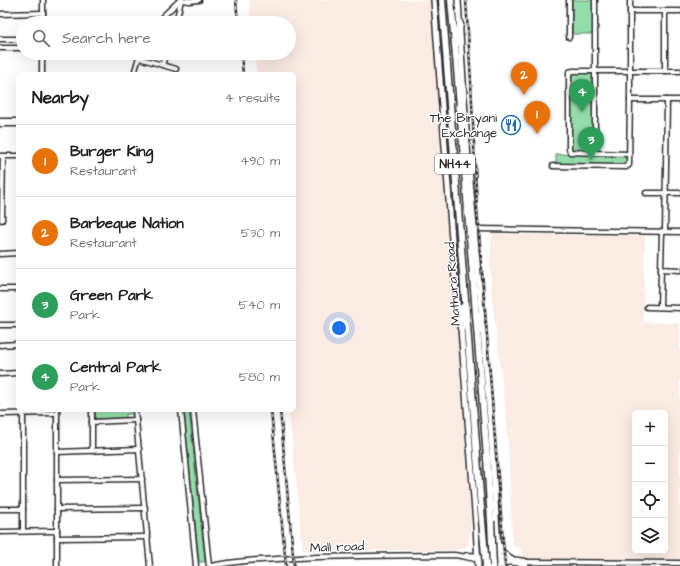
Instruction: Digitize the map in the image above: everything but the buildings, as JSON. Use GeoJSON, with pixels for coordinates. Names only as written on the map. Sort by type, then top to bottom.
{"type":"FeatureCollection","features":[{"type":"Feature","properties":{"kind":"highway","name":"Mathura Road"},"geometry":{"type":"LineString","coordinates":[[442,0],[464,291],[464,327],[486,566]]}},
{"type":"Feature","properties":{"kind":"highway","name":"Mathura Road"},"geometry":{"type":"LineString","coordinates":[[451,0],[487,458],[493,566]]}},
{"type":"Feature","properties":{"kind":"highway"},"geometry":{"type":"LineString","coordinates":[[456,54],[460,24]]}},
{"type":"Feature","properties":{"kind":"highway"},"geometry":{"type":"LineString","coordinates":[[475,300],[483,332]]}},
{"type":"Feature","properties":{"kind":"main road"},"geometry":{"type":"LineString","coordinates":[[434,0],[456,293],[459,319],[464,327],[477,557]]}},
{"type":"Feature","properties":{"kind":"main road"},"geometry":{"type":"LineString","coordinates":[[458,0],[465,123],[491,432],[498,561]]}},
{"type":"Feature","properties":{"kind":"main road"},"geometry":{"type":"LineString","coordinates":[[472,464],[471,496],[478,566]]}},
{"type":"Feature","properties":{"kind":"main road"},"geometry":{"type":"LineString","coordinates":[[494,492],[497,504],[501,551],[508,560],[503,566]]}},
{"type":"Feature","properties":{"kind":"main road"},"geometry":{"type":"LineString","coordinates":[[476,525],[479,531],[486,534],[493,530],[496,523]]}},
{"type":"Feature","properties":{"kind":"street"},"geometry":{"type":"LineString","coordinates":[[0,14],[43,13],[43,0]]}},
{"type":"Feature","properties":{"kind":"street"},"geometry":{"type":"LineString","coordinates":[[164,16],[181,0],[199,0]]}},
{"type":"Feature","properties":{"kind":"street"},"geometry":{"type":"LineString","coordinates":[[178,16],[181,0]]}},
{"type":"Feature","properties":{"kind":"street"},"geometry":{"type":"LineString","coordinates":[[569,0],[569,37]]}},
{"type":"Feature","properties":{"kind":"street"},"geometry":{"type":"LineString","coordinates":[[595,0],[595,153]]}},
{"type":"Feature","properties":{"kind":"street"},"geometry":{"type":"LineString","coordinates":[[553,166],[628,167],[630,0]]}},
{"type":"Feature","properties":{"kind":"street"},"geometry":{"type":"LineString","coordinates":[[630,11],[680,11]]}},
{"type":"Feature","properties":{"kind":"street"},"geometry":{"type":"LineString","coordinates":[[665,11],[665,71]]}},
{"type":"Feature","properties":{"kind":"street"},"geometry":{"type":"LineString","coordinates":[[0,38],[16,39]]}},
{"type":"Feature","properties":{"kind":"street"},"geometry":{"type":"LineString","coordinates":[[0,48],[16,48]]}},
{"type":"Feature","properties":{"kind":"street"},"geometry":{"type":"LineString","coordinates":[[42,60],[42,72]]}},
{"type":"Feature","properties":{"kind":"street"},"geometry":{"type":"LineString","coordinates":[[135,72],[138,60]]}},
{"type":"Feature","properties":{"kind":"street"},"geometry":{"type":"LineString","coordinates":[[150,60],[176,70]]}},
{"type":"Feature","properties":{"kind":"street"},"geometry":{"type":"LineString","coordinates":[[162,65],[164,60]]}},
{"type":"Feature","properties":{"kind":"street"},"geometry":{"type":"LineString","coordinates":[[629,154],[572,153],[570,151],[568,74],[573,70],[680,71]]}},
{"type":"Feature","properties":{"kind":"street"},"geometry":{"type":"LineString","coordinates":[[630,100],[680,100]]}},
{"type":"Feature","properties":{"kind":"street"},"geometry":{"type":"LineString","coordinates":[[660,307],[666,193],[667,100]]}},
{"type":"Feature","properties":{"kind":"street"},"geometry":{"type":"LineString","coordinates":[[0,120],[16,122]]}},
{"type":"Feature","properties":{"kind":"street"},"geometry":{"type":"LineString","coordinates":[[0,124],[16,122]]}},
{"type":"Feature","properties":{"kind":"street"},"geometry":{"type":"LineString","coordinates":[[2,220],[1,156],[16,156]]}},
{"type":"Feature","properties":{"kind":"street"},"geometry":{"type":"LineString","coordinates":[[646,193],[680,193]]}},
{"type":"Feature","properties":{"kind":"street"},"geometry":{"type":"LineString","coordinates":[[474,229],[680,232]]}},
{"type":"Feature","properties":{"kind":"street"},"geometry":{"type":"LineString","coordinates":[[0,254],[16,253]]}},
{"type":"Feature","properties":{"kind":"street"},"geometry":{"type":"LineString","coordinates":[[661,269],[680,270]]}},
{"type":"Feature","properties":{"kind":"street"},"geometry":{"type":"LineString","coordinates":[[0,289],[16,289]]}},
{"type":"Feature","properties":{"kind":"street"},"geometry":{"type":"LineString","coordinates":[[647,307],[680,308]]}},
{"type":"Feature","properties":{"kind":"street"},"geometry":{"type":"LineString","coordinates":[[0,325],[16,325]]}},
{"type":"Feature","properties":{"kind":"street"},"geometry":{"type":"LineString","coordinates":[[0,345],[16,344]]}},
{"type":"Feature","properties":{"kind":"street"},"geometry":{"type":"LineString","coordinates":[[0,374],[16,373]]}},
{"type":"Feature","properties":{"kind":"street"},"geometry":{"type":"LineString","coordinates":[[0,414],[57,412],[57,566]]}},
{"type":"Feature","properties":{"kind":"street"},"geometry":{"type":"LineString","coordinates":[[92,412],[92,451]]}},
{"type":"Feature","properties":{"kind":"street"},"geometry":{"type":"LineString","coordinates":[[135,412],[150,566]]}},
{"type":"Feature","properties":{"kind":"street"},"geometry":{"type":"LineString","coordinates":[[181,412],[196,566]]}},
{"type":"Feature","properties":{"kind":"street"},"geometry":{"type":"LineString","coordinates":[[193,412],[210,566]]}},
{"type":"Feature","properties":{"kind":"street"},"geometry":{"type":"LineString","coordinates":[[23,414],[23,532]]}},
{"type":"Feature","properties":{"kind":"street"},"geometry":{"type":"LineString","coordinates":[[92,422],[136,420]]}},
{"type":"Feature","properties":{"kind":"street"},"geometry":{"type":"LineString","coordinates":[[57,452],[139,449]]}},
{"type":"Feature","properties":{"kind":"street"},"geometry":{"type":"LineString","coordinates":[[57,480],[142,479]]}},
{"type":"Feature","properties":{"kind":"street"},"geometry":{"type":"LineString","coordinates":[[57,509],[145,508]]}},
{"type":"Feature","properties":{"kind":"street"},"geometry":{"type":"LineString","coordinates":[[0,509],[23,509]]}},
{"type":"Feature","properties":{"kind":"street"},"geometry":{"type":"LineString","coordinates":[[0,532],[57,531]]}},
{"type":"Feature","properties":{"kind":"street"},"geometry":{"type":"LineString","coordinates":[[57,538],[148,537]]}},
{"type":"Feature","properties":{"kind":"street","name":"Mall road"},"geometry":{"type":"LineString","coordinates":[[210,566],[280,558],[400,555],[453,555],[498,561],[508,560],[527,562],[680,563]]}},
{"type":"Feature","properties":{"kind":"shaded area"},"geometry":{"type":"Polygon","coordinates":[[[249,0],[436,0],[448,146],[459,353],[471,526],[468,546],[455,550],[303,551],[289,412],[296,412],[296,72],[257,72],[255,60],[296,60],[296,16],[250,16],[249,0]]]}},
{"type":"Feature","properties":{"kind":"shaded area"},"geometry":{"type":"Polygon","coordinates":[[[492,234],[645,236],[643,322],[680,323],[680,559],[524,559],[520,548],[512,546],[507,423],[492,299],[490,261],[492,234]]]}},
{"type":"Feature","properties":{"kind":"green space"},"geometry":{"type":"Polygon","coordinates":[[[572,0],[593,0],[594,34],[572,34],[572,0]]]}},
{"type":"Feature","properties":{"kind":"green space"},"geometry":{"type":"Polygon","coordinates":[[[570,73],[593,73],[593,150],[571,151],[570,73]]]}},
{"type":"Feature","properties":{"kind":"green space"},"geometry":{"type":"Polygon","coordinates":[[[556,154],[626,156],[626,165],[556,164],[556,154]]]}},
{"type":"Feature","properties":{"kind":"green space"},"geometry":{"type":"Polygon","coordinates":[[[95,412],[133,412],[133,414],[126,414],[126,419],[95,419],[95,412]]]}},
{"type":"Feature","properties":{"kind":"green space"},"geometry":{"type":"Polygon","coordinates":[[[184,412],[189,412],[205,562],[199,562],[184,412]]]}},
{"type":"Feature","properties":{"kind":"railway"},"geometry":{"type":"LineString","coordinates":[[236,0],[237,16]]}},
{"type":"Feature","properties":{"kind":"railway"},"geometry":{"type":"LineString","coordinates":[[466,0],[477,207],[505,566]]}},
{"type":"Feature","properties":{"kind":"railway"},"geometry":{"type":"LineString","coordinates":[[242,60],[243,72]]}},
{"type":"Feature","properties":{"kind":"railway"},"geometry":{"type":"LineString","coordinates":[[271,412],[286,566]]}},
{"type":"Feature","properties":{"kind":"railway"},"geometry":{"type":"LineString","coordinates":[[280,412],[294,566]]}},
{"type":"Feature","properties":{"kind":"place","name":"Barbeque Nation"},"geometry":{"type":"Point","coordinates":[524,95]}},
{"type":"Feature","properties":{"kind":"place","name":"Central Park"},"geometry":{"type":"Point","coordinates":[582,112]}},
{"type":"Feature","properties":{"kind":"place","name":"The Biryani Exchange"},"geometry":{"type":"Point","coordinates":[511,125]}},
{"type":"Feature","properties":{"kind":"place","name":"Burger King"},"geometry":{"type":"Point","coordinates":[537,134]}},
{"type":"Feature","properties":{"kind":"place","name":"Green Park"},"geometry":{"type":"Point","coordinates":[591,160]}}]}
